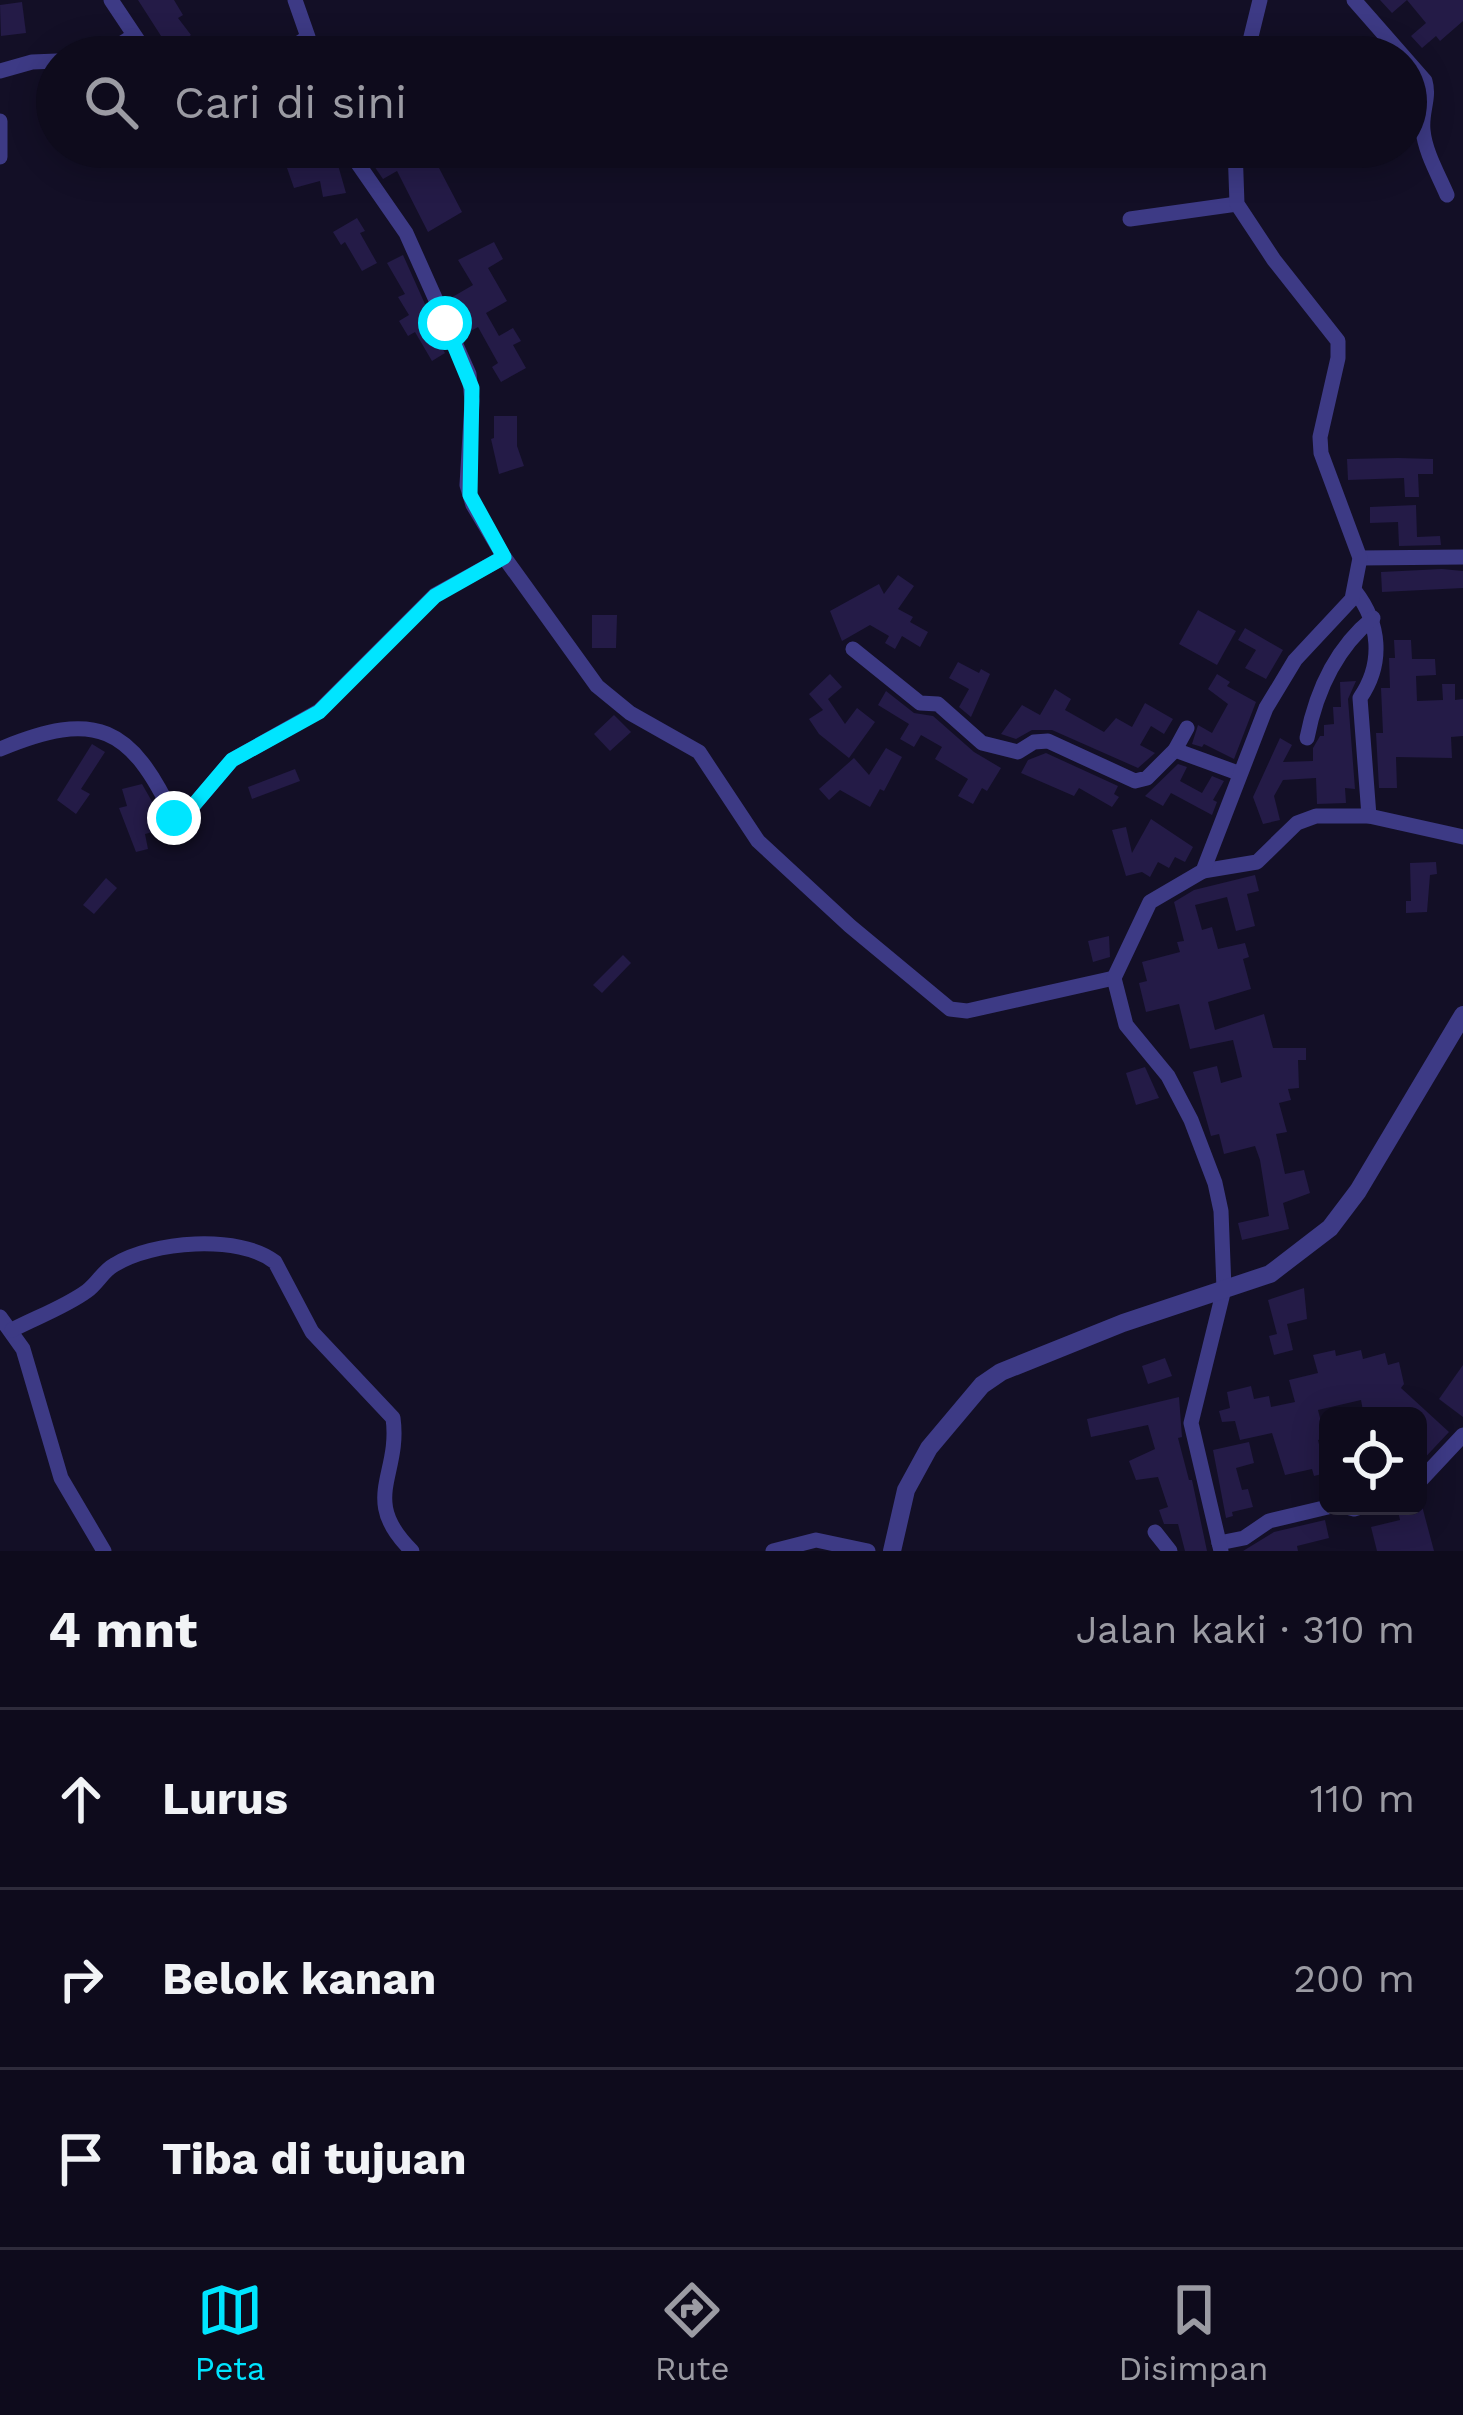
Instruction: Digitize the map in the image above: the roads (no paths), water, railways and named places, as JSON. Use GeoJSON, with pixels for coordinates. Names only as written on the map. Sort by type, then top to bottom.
{"type":"FeatureCollection","features":[{"type":"Feature","properties":{"kind":"street"},"geometry":{"type":"LineString","coordinates":[[110,0],[133,36]]}},
{"type":"Feature","properties":{"kind":"street"},"geometry":{"type":"LineString","coordinates":[[295,0],[308,36]]}},
{"type":"Feature","properties":{"kind":"street"},"geometry":{"type":"LineString","coordinates":[[1354,0],[1386,36]]}},
{"type":"Feature","properties":{"kind":"street"},"geometry":{"type":"LineString","coordinates":[[1250,36],[1258,1]]}},
{"type":"Feature","properties":{"kind":"street"},"geometry":{"type":"LineString","coordinates":[[0,70],[36,62]]}},
{"type":"Feature","properties":{"kind":"street"},"geometry":{"type":"LineString","coordinates":[[0,121],[0,157]]}},
{"type":"Feature","properties":{"kind":"street"},"geometry":{"type":"LineString","coordinates":[[1427,146],[1447,195]]}},
{"type":"Feature","properties":{"kind":"street"},"geometry":{"type":"LineString","coordinates":[[362,168],[406,233],[469,374],[467,485],[473,505],[504,557],[597,686],[630,713],[699,752],[758,841],[941,1004],[967,1011],[1114,978]]}},
{"type":"Feature","properties":{"kind":"street"},"geometry":{"type":"LineString","coordinates":[[1203,871],[1266,708],[1291,666],[1350,603],[1360,558],[1320,437],[1338,341],[1237,204],[1236,168]]}},
{"type":"Feature","properties":{"kind":"street"},"geometry":{"type":"LineString","coordinates":[[1130,219],[1237,204]]}},
{"type":"Feature","properties":{"kind":"street"},"geometry":{"type":"LineString","coordinates":[[0,749],[46,731],[76,728],[116,739],[148,765],[174,818],[181,820],[232,760],[319,712],[435,596],[504,557]]}},
{"type":"Feature","properties":{"kind":"street"},"geometry":{"type":"LineString","coordinates":[[1360,558],[1463,557]]}},
{"type":"Feature","properties":{"kind":"street"},"geometry":{"type":"LineString","coordinates":[[1355,591],[1373,617],[1376,642],[1373,672],[1360,698],[1369,816]]}},
{"type":"Feature","properties":{"kind":"street"},"geometry":{"type":"LineString","coordinates":[[1307,738],[1315,703],[1332,667],[1347,643],[1373,617]]}},
{"type":"Feature","properties":{"kind":"street"},"geometry":{"type":"LineString","coordinates":[[853,649],[920,703],[938,704],[986,745],[1018,752],[1034,742],[1048,741],[1135,781],[1148,778],[1175,750],[1187,728]]}},
{"type":"Feature","properties":{"kind":"street"},"geometry":{"type":"LineString","coordinates":[[1175,750],[1238,773]]}},
{"type":"Feature","properties":{"kind":"street"},"geometry":{"type":"LineString","coordinates":[[1319,1509],[1269,1521],[1220,1547],[1191,1423],[1224,1289],[1222,1226],[1210,1169],[1168,1076],[1126,1025],[1114,978],[1150,902],[1203,871],[1262,860],[1306,818],[1369,816],[1463,837]]}},
{"type":"Feature","properties":{"kind":"street"},"geometry":{"type":"LineString","coordinates":[[892,1551],[906,1490],[929,1448],[982,1385],[1001,1372],[1123,1323],[1286,1265],[1330,1228],[1358,1191],[1463,1015]]}},
{"type":"Feature","properties":{"kind":"street"},"geometry":{"type":"LineString","coordinates":[[104,1551],[61,1478],[23,1349],[6,1323],[83,1294],[109,1268],[172,1245],[240,1246],[275,1262],[312,1331],[393,1418],[384,1510],[393,1530],[412,1551]]}},
{"type":"Feature","properties":{"kind":"street"},"geometry":{"type":"LineString","coordinates":[[1427,1473],[1463,1435]]}},
{"type":"Feature","properties":{"kind":"street"},"geometry":{"type":"LineString","coordinates":[[1155,1532],[1171,1551]]}},
{"type":"Feature","properties":{"kind":"street"},"geometry":{"type":"LineString","coordinates":[[772,1551],[816,1540],[868,1551]]}}]}
